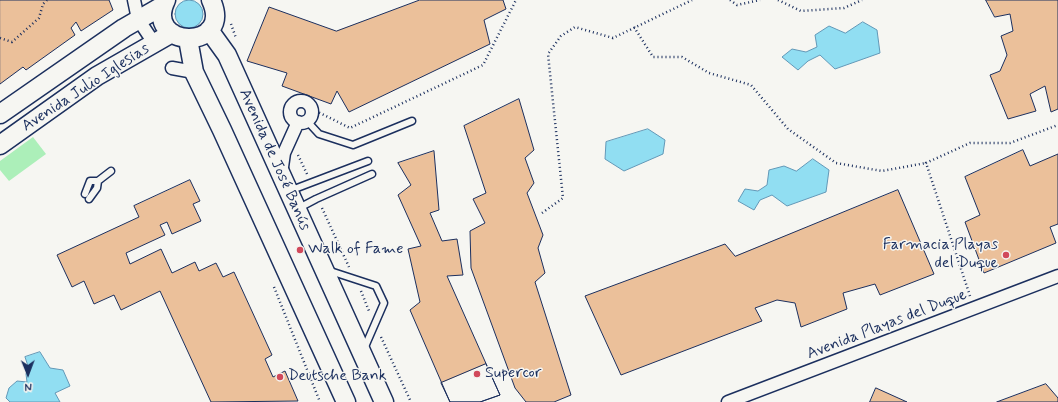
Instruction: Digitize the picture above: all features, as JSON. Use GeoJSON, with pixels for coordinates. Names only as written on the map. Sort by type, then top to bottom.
{"type":"FeatureCollection","features":[{"type":"Feature","properties":{"kind":"street"},"geometry":{"type":"LineString","coordinates":[[134,0],[138,19],[154,43]]}},
{"type":"Feature","properties":{"kind":"street"},"geometry":{"type":"LineString","coordinates":[[209,30],[213,23],[215,14],[211,0]]}},
{"type":"Feature","properties":{"kind":"street"},"geometry":{"type":"LineString","coordinates":[[165,3],[164,20],[180,36],[194,72],[346,402]]}},
{"type":"Feature","properties":{"kind":"street","name":"Avenida Julio Iglesias"},"geometry":{"type":"LineString","coordinates":[[0,114],[138,19],[165,3]]}},
{"type":"Feature","properties":{"kind":"street","name":"Avenida Julio Iglesias"},"geometry":{"type":"LineString","coordinates":[[0,145],[97,76],[154,43],[180,36],[196,38],[209,30]]}},
{"type":"Feature","properties":{"kind":"street","name":"Avenida de José Banús"},"geometry":{"type":"LineString","coordinates":[[209,30],[227,55],[322,268],[384,402]]}},
{"type":"Feature","properties":{"kind":"street"},"geometry":{"type":"LineString","coordinates":[[172,68],[194,72]]}},
{"type":"Feature","properties":{"kind":"street"},"geometry":{"type":"LineString","coordinates":[[284,183],[284,153],[302,122],[312,116],[312,109],[305,102],[301,101],[294,104],[291,114],[294,120],[302,122]]}},
{"type":"Feature","properties":{"kind":"street","name":"Avenida Playas del Duque"},"geometry":{"type":"LineString","coordinates":[[728,402],[1058,276]]}},
{"type":"Feature","properties":{"kind":"lane"},"geometry":{"type":"LineString","coordinates":[[302,122],[319,134],[352,145],[412,121]]}},
{"type":"Feature","properties":{"kind":"lane"},"geometry":{"type":"LineString","coordinates":[[284,183],[297,188],[368,160]]}},
{"type":"Feature","properties":{"kind":"lane"},"geometry":{"type":"LineString","coordinates":[[98,181],[97,188],[87,196],[90,181],[98,181],[111,172]]}},
{"type":"Feature","properties":{"kind":"lane"},"geometry":{"type":"LineString","coordinates":[[296,210],[316,199],[372,174]]}},
{"type":"Feature","properties":{"kind":"lane"},"geometry":{"type":"LineString","coordinates":[[322,268],[376,286],[384,303],[361,354]]}},
{"type":"Feature","properties":{"kind":"path"},"geometry":{"type":"LineString","coordinates":[[0,38],[12,42],[39,18],[43,4],[47,0]]}},
{"type":"Feature","properties":{"kind":"path"},"geometry":{"type":"LineString","coordinates":[[312,109],[350,128],[483,65],[516,0]]}},
{"type":"Feature","properties":{"kind":"path"},"geometry":{"type":"LineString","coordinates":[[542,212],[563,198],[548,54],[561,36],[575,27],[612,38],[692,0]]}},
{"type":"Feature","properties":{"kind":"path"},"geometry":{"type":"LineString","coordinates":[[730,0],[737,5],[760,0]]}},
{"type":"Feature","properties":{"kind":"path"},"geometry":{"type":"LineString","coordinates":[[778,0],[801,11],[844,8],[862,0]]}},
{"type":"Feature","properties":{"kind":"path"},"geometry":{"type":"LineString","coordinates":[[634,27],[653,57],[682,58],[710,73],[751,85],[788,129],[836,163],[882,171],[926,164],[970,143],[1010,143],[1058,125]]}},
{"type":"Feature","properties":{"kind":"path"},"geometry":{"type":"LineString","coordinates":[[926,164],[974,308]]}},
{"type":"Feature","properties":{"kind":"green space"},"geometry":{"type":"Polygon","coordinates":[[[33,137],[46,154],[9,181],[0,170],[0,161],[33,137]]]}},
{"type":"Feature","properties":{"kind":"water"},"geometry":{"type":"Polygon","coordinates":[[[189,0],[199,4],[203,14],[199,24],[189,28],[179,24],[175,14],[179,4],[189,0]]]}},
{"type":"Feature","properties":{"kind":"water"},"geometry":{"type":"Polygon","coordinates":[[[863,22],[877,30],[880,53],[835,69],[820,55],[808,61],[798,70],[782,57],[792,49],[806,52],[817,47],[815,35],[829,26],[845,33],[863,22]]]}},
{"type":"Feature","properties":{"kind":"water"},"geometry":{"type":"Polygon","coordinates":[[[648,129],[665,140],[663,154],[624,171],[605,159],[606,142],[648,129]]]}},
{"type":"Feature","properties":{"kind":"water"},"geometry":{"type":"Polygon","coordinates":[[[813,159],[829,170],[826,192],[787,206],[772,195],[760,200],[754,210],[738,201],[745,189],[758,191],[767,185],[769,170],[784,166],[796,171],[813,159]]]}},
{"type":"Feature","properties":{"kind":"water"},"geometry":{"type":"Polygon","coordinates":[[[40,352],[50,368],[63,370],[70,386],[55,393],[60,402],[10,402],[6,398],[9,388],[17,381],[27,382],[26,374],[28,366],[25,357],[40,352]]]}},
{"type":"Feature","properties":{"kind":"building"},"geometry":{"type":"Polygon","coordinates":[[[0,0],[109,0],[113,10],[81,31],[76,22],[71,28],[75,35],[26,70],[23,67],[0,84],[0,0]]]}},
{"type":"Feature","properties":{"kind":"building"},"geometry":{"type":"Polygon","coordinates":[[[420,0],[503,0],[506,9],[484,20],[490,44],[349,112],[337,91],[331,104],[282,86],[287,73],[247,61],[269,7],[336,31],[420,0]]]}},
{"type":"Feature","properties":{"kind":"building"},"geometry":{"type":"Polygon","coordinates":[[[986,0],[1058,0],[1058,109],[1051,112],[1045,86],[1030,94],[1036,111],[1008,119],[990,75],[1000,71],[1007,55],[1001,36],[1013,31],[1010,14],[995,17],[986,0]]]}},
{"type":"Feature","properties":{"kind":"building"},"geometry":{"type":"Polygon","coordinates":[[[519,99],[534,150],[525,158],[534,183],[527,193],[543,235],[538,248],[545,273],[535,282],[571,395],[554,402],[526,402],[515,388],[471,268],[470,231],[485,223],[473,199],[486,193],[464,126],[519,99]]]}},
{"type":"Feature","properties":{"kind":"building"},"geometry":{"type":"Polygon","coordinates":[[[1023,150],[1030,166],[1058,154],[1058,224],[1050,227],[1056,243],[984,273],[965,222],[980,215],[965,177],[1023,150]]]}},
{"type":"Feature","properties":{"kind":"building"},"geometry":{"type":"Polygon","coordinates":[[[434,151],[439,210],[430,213],[442,241],[457,239],[463,275],[447,276],[500,395],[480,402],[450,402],[410,310],[420,302],[408,249],[421,246],[398,195],[411,185],[398,163],[434,151]]]}},
{"type":"Feature","properties":{"kind":"building"},"geometry":{"type":"Polygon","coordinates":[[[190,180],[200,201],[193,204],[201,221],[172,234],[167,222],[160,225],[165,235],[126,253],[130,264],[161,249],[172,273],[195,262],[199,271],[216,263],[223,277],[234,272],[272,355],[265,359],[273,377],[285,371],[298,401],[211,402],[160,291],[121,310],[114,295],[94,304],[84,281],[72,287],[57,255],[139,217],[134,206],[190,180]]]}},
{"type":"Feature","properties":{"kind":"building"},"geometry":{"type":"Polygon","coordinates":[[[898,190],[934,274],[880,295],[875,284],[843,293],[847,309],[801,327],[795,303],[777,300],[755,308],[762,321],[621,375],[585,296],[725,244],[735,256],[898,190]]]}},
{"type":"Feature","properties":{"kind":"building","name":"Supercor"},"geometry":{"type":"Polygon","coordinates":[[[486,364],[500,395],[480,402],[450,402],[441,383],[486,364]]]}},
{"type":"Feature","properties":{"kind":"building"},"geometry":{"type":"Polygon","coordinates":[[[1046,384],[1058,398],[1058,402],[997,402],[1046,384]]]}},
{"type":"Feature","properties":{"kind":"building"},"geometry":{"type":"Polygon","coordinates":[[[876,388],[907,402],[870,402],[876,388]]]}},
{"type":"Feature","properties":{"kind":"place","name":"Walk of Fame"},"geometry":{"type":"Point","coordinates":[300,250]}},
{"type":"Feature","properties":{"kind":"place","name":"Farmacia Playas del Duque"},"geometry":{"type":"Point","coordinates":[1006,255]}},
{"type":"Feature","properties":{"kind":"place","name":"Supercor"},"geometry":{"type":"Point","coordinates":[477,374]}},
{"type":"Feature","properties":{"kind":"place","name":"Deutsche Bank"},"geometry":{"type":"Point","coordinates":[280,377]}}]}
